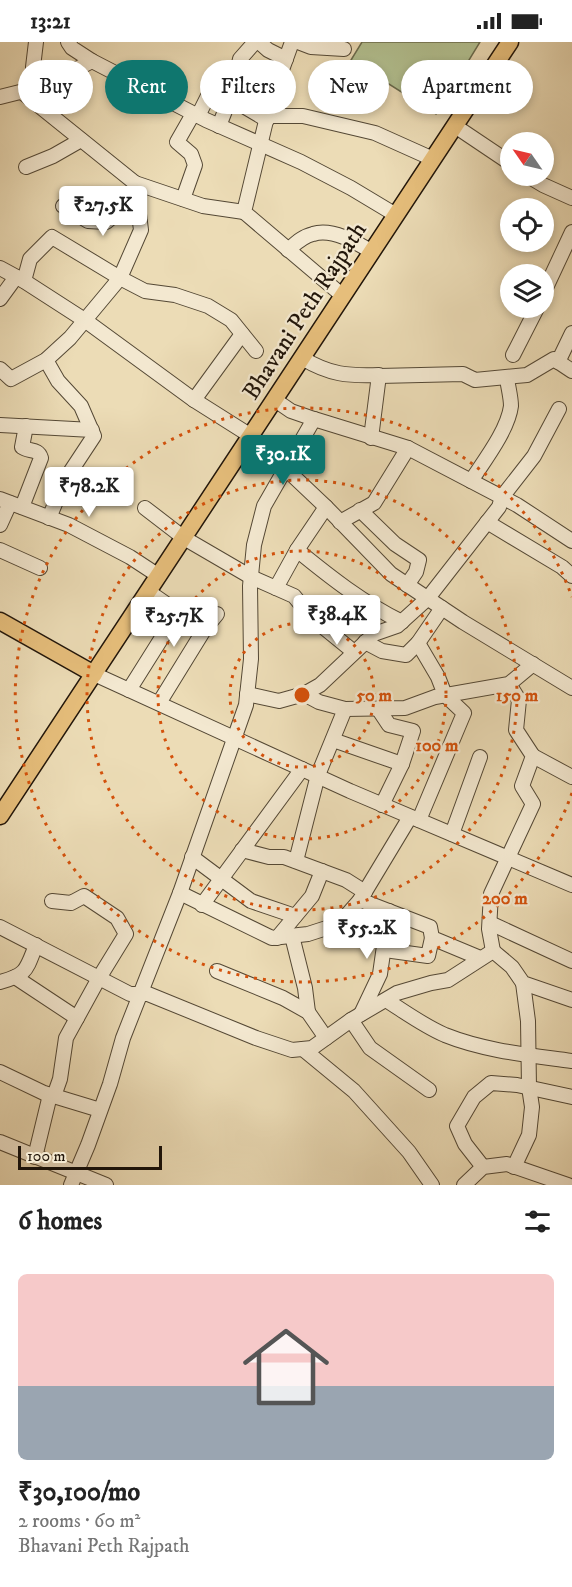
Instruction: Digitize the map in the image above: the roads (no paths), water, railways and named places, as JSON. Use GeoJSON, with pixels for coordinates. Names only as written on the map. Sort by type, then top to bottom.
{"type":"FeatureCollection","features":[{"type":"Feature","properties":{"kind":"main road","name":"Bhavani Peth Rajpath"},"geometry":{"type":"LineString","coordinates":[[0,816],[510,42]]}},
{"type":"Feature","properties":{"kind":"main road"},"geometry":{"type":"LineString","coordinates":[[0,621],[94,674]]}},
{"type":"Feature","properties":{"kind":"street"},"geometry":{"type":"LineString","coordinates":[[34,60],[36,42]]}},
{"type":"Feature","properties":{"kind":"street"},"geometry":{"type":"LineString","coordinates":[[68,42],[72,48],[90,60]]}},
{"type":"Feature","properties":{"kind":"street"},"geometry":{"type":"LineString","coordinates":[[240,60],[257,42],[286,59]]}},
{"type":"Feature","properties":{"kind":"street"},"geometry":{"type":"LineString","coordinates":[[244,212],[267,118],[292,42]]}},
{"type":"Feature","properties":{"kind":"street"},"geometry":{"type":"LineString","coordinates":[[298,42],[311,47],[344,49]]}},
{"type":"Feature","properties":{"kind":"street"},"geometry":{"type":"LineString","coordinates":[[93,62],[195,115],[261,143],[351,188],[396,215]]}},
{"type":"Feature","properties":{"kind":"street"},"geometry":{"type":"LineString","coordinates":[[0,97],[18,93]]}},
{"type":"Feature","properties":{"kind":"street"},"geometry":{"type":"LineString","coordinates":[[183,199],[195,165],[191,154],[177,142],[200,107]]}},
{"type":"Feature","properties":{"kind":"street"},"geometry":{"type":"LineString","coordinates":[[54,114],[136,190],[183,199],[203,206],[244,212],[343,296]]}},
{"type":"Feature","properties":{"kind":"street"},"geometry":{"type":"LineString","coordinates":[[219,126],[224,114]]}},
{"type":"Feature","properties":{"kind":"street"},"geometry":{"type":"LineString","coordinates":[[260,114],[267,118],[303,116],[375,133],[433,159]]}},
{"type":"Feature","properties":{"kind":"street"},"geometry":{"type":"LineString","coordinates":[[455,126],[500,156]]}},
{"type":"Feature","properties":{"kind":"street"},"geometry":{"type":"LineString","coordinates":[[26,167],[53,156],[81,140]]}},
{"type":"Feature","properties":{"kind":"street"},"geometry":{"type":"LineString","coordinates":[[545,186],[572,198]]}},
{"type":"Feature","properties":{"kind":"street"},"geometry":{"type":"LineString","coordinates":[[63,206],[88,221],[106,222],[136,190]]}},
{"type":"Feature","properties":{"kind":"street"},"geometry":{"type":"LineString","coordinates":[[0,369],[11,379],[46,360],[86,321],[120,278],[141,230],[136,190]]}},
{"type":"Feature","properties":{"kind":"street"},"geometry":{"type":"LineString","coordinates":[[288,250],[312,234],[324,232],[356,243],[372,252]]}},
{"type":"Feature","properties":{"kind":"street"},"geometry":{"type":"LineString","coordinates":[[554,276],[568,252],[572,232]]}},
{"type":"Feature","properties":{"kind":"street"},"geometry":{"type":"LineString","coordinates":[[0,299],[20,279],[30,259],[52,237],[145,291],[175,295],[208,306],[231,320],[256,351]]}},
{"type":"Feature","properties":{"kind":"street"},"geometry":{"type":"LineString","coordinates":[[0,268],[86,321],[194,400],[251,436],[287,468],[391,574],[572,688]]}},
{"type":"Feature","properties":{"kind":"street"},"geometry":{"type":"LineString","coordinates":[[513,355],[532,318]]}},
{"type":"Feature","properties":{"kind":"street"},"geometry":{"type":"LineString","coordinates":[[558,362],[572,333]]}},
{"type":"Feature","properties":{"kind":"street"},"geometry":{"type":"LineString","coordinates":[[194,400],[242,334]]}},
{"type":"Feature","properties":{"kind":"street"},"geometry":{"type":"LineString","coordinates":[[302,358],[316,366],[345,376],[463,374],[475,380],[507,378],[527,375],[554,360],[572,371]]}},
{"type":"Feature","properties":{"kind":"street"},"geometry":{"type":"LineString","coordinates":[[46,360],[58,381],[81,406],[94,436],[65,480],[49,518]]}},
{"type":"Feature","properties":{"kind":"street"},"geometry":{"type":"LineString","coordinates":[[371,438],[379,376]]}},
{"type":"Feature","properties":{"kind":"street"},"geometry":{"type":"LineString","coordinates":[[471,481],[509,415],[511,404],[507,378]]}},
{"type":"Feature","properties":{"kind":"street"},"geometry":{"type":"LineString","coordinates":[[275,400],[291,411],[408,448],[517,505],[572,541]]}},
{"type":"Feature","properties":{"kind":"street"},"geometry":{"type":"LineString","coordinates":[[247,694],[279,701],[304,694],[320,685],[374,634],[402,622],[428,598],[499,507],[502,497],[534,456],[559,409]]}},
{"type":"Feature","properties":{"kind":"street"},"geometry":{"type":"LineString","coordinates":[[73,1179],[100,1110],[123,1038],[180,893],[246,705],[251,659],[251,577],[254,545],[264,506],[314,419]]}},
{"type":"Feature","properties":{"kind":"street"},"geometry":{"type":"LineString","coordinates":[[0,424],[92,430]]}},
{"type":"Feature","properties":{"kind":"street"},"geometry":{"type":"LineString","coordinates":[[0,525],[11,503],[41,458],[39,453],[22,447],[26,426]]}},
{"type":"Feature","properties":{"kind":"street"},"geometry":{"type":"LineString","coordinates":[[340,522],[374,503],[408,448]]}},
{"type":"Feature","properties":{"kind":"street"},"geometry":{"type":"LineString","coordinates":[[11,503],[69,525],[130,557],[159,576]]}},
{"type":"Feature","properties":{"kind":"street"},"geometry":{"type":"LineString","coordinates":[[145,507],[184,538],[251,577],[294,596],[311,617],[354,652]]}},
{"type":"Feature","properties":{"kind":"street"},"geometry":{"type":"LineString","coordinates":[[276,588],[297,550],[326,507]]}},
{"type":"Feature","properties":{"kind":"street"},"geometry":{"type":"LineString","coordinates":[[360,510],[395,544],[419,560],[416,572],[407,585]]}},
{"type":"Feature","properties":{"kind":"street"},"geometry":{"type":"LineString","coordinates":[[487,522],[562,567],[572,576]]}},
{"type":"Feature","properties":{"kind":"street"},"geometry":{"type":"LineString","coordinates":[[0,550],[40,568]]}},
{"type":"Feature","properties":{"kind":"street"},"geometry":{"type":"LineString","coordinates":[[297,550],[344,588],[375,609],[402,622]]}},
{"type":"Feature","properties":{"kind":"street"},"geometry":{"type":"LineString","coordinates":[[148,592],[204,630]]}},
{"type":"Feature","properties":{"kind":"street"},"geometry":{"type":"LineString","coordinates":[[365,642],[382,651],[406,655],[418,643],[442,608]]}},
{"type":"Feature","properties":{"kind":"street"},"geometry":{"type":"LineString","coordinates":[[129,690],[177,612]]}},
{"type":"Feature","properties":{"kind":"street"},"geometry":{"type":"LineString","coordinates":[[159,703],[204,630],[217,614]]}},
{"type":"Feature","properties":{"kind":"street"},"geometry":{"type":"LineString","coordinates":[[180,893],[272,938],[308,934],[339,924],[362,896],[414,818],[464,713],[445,694],[418,643]]}},
{"type":"Feature","properties":{"kind":"street"},"geometry":{"type":"LineString","coordinates":[[304,694],[319,702],[345,709],[405,708],[445,694],[509,684],[533,664]]}},
{"type":"Feature","properties":{"kind":"street"},"geometry":{"type":"LineString","coordinates":[[94,674],[382,805],[572,885]]}},
{"type":"Feature","properties":{"kind":"street"},"geometry":{"type":"LineString","coordinates":[[509,684],[519,700],[516,730],[533,756],[572,777]]}},
{"type":"Feature","properties":{"kind":"street"},"geometry":{"type":"LineString","coordinates":[[296,861],[318,775],[345,709]]}},
{"type":"Feature","properties":{"kind":"street"},"geometry":{"type":"LineString","coordinates":[[379,710],[389,725],[413,731],[402,764],[382,805]]}},
{"type":"Feature","properties":{"kind":"street"},"geometry":{"type":"LineString","coordinates":[[333,740],[402,764]]}},
{"type":"Feature","properties":{"kind":"street"},"geometry":{"type":"LineString","coordinates":[[514,1167],[529,1135],[532,1107],[529,1087],[530,1055],[523,983],[512,967],[493,951],[490,923],[491,894],[533,804],[522,786],[533,756]]}},
{"type":"Feature","properties":{"kind":"street"},"geometry":{"type":"LineString","coordinates":[[452,834],[480,757]]}},
{"type":"Feature","properties":{"kind":"street"},"geometry":{"type":"LineString","coordinates":[[202,905],[302,769]]}},
{"type":"Feature","properties":{"kind":"street"},"geometry":{"type":"LineString","coordinates":[[242,850],[269,857],[284,857],[346,880],[362,896],[389,912],[430,927],[432,938],[428,956],[385,950]]}},
{"type":"Feature","properties":{"kind":"street"},"geometry":{"type":"LineString","coordinates":[[192,857],[251,901],[295,916]]}},
{"type":"Feature","properties":{"kind":"street"},"geometry":{"type":"LineString","coordinates":[[277,938],[312,896],[322,871]]}},
{"type":"Feature","properties":{"kind":"street"},"geometry":{"type":"LineString","coordinates":[[35,1157],[52,1096],[60,1079],[66,1038],[126,934],[117,918],[84,896],[71,903],[52,901]]}},
{"type":"Feature","properties":{"kind":"street"},"geometry":{"type":"LineString","coordinates":[[356,1017],[380,974],[389,912]]}},
{"type":"Feature","properties":{"kind":"street"},"geometry":{"type":"LineString","coordinates":[[490,923],[572,961]]}},
{"type":"Feature","properties":{"kind":"street"},"geometry":{"type":"LineString","coordinates":[[0,927],[130,994],[148,994],[256,1038],[292,1050],[312,1048],[356,1017],[398,993],[448,980],[493,951]]}},
{"type":"Feature","properties":{"kind":"street"},"geometry":{"type":"LineString","coordinates":[[292,936],[305,988],[308,1012]]}},
{"type":"Feature","properties":{"kind":"street"},"geometry":{"type":"LineString","coordinates":[[432,938],[480,958]]}},
{"type":"Feature","properties":{"kind":"street"},"geometry":{"type":"LineString","coordinates":[[0,982],[25,972],[36,945]]}},
{"type":"Feature","properties":{"kind":"street"},"geometry":{"type":"LineString","coordinates":[[217,971],[283,998],[308,1012],[326,1038]]}},
{"type":"Feature","properties":{"kind":"street"},"geometry":{"type":"LineString","coordinates":[[15,977],[77,1018]]}},
{"type":"Feature","properties":{"kind":"street"},"geometry":{"type":"LineString","coordinates":[[523,983],[572,1000]]}},
{"type":"Feature","properties":{"kind":"street"},"geometry":{"type":"LineString","coordinates":[[386,1000],[416,1020],[444,1034],[476,1045],[572,1061]]}},
{"type":"Feature","properties":{"kind":"street"},"geometry":{"type":"LineString","coordinates":[[356,1017],[370,1048],[429,1090]]}},
{"type":"Feature","properties":{"kind":"street"},"geometry":{"type":"LineString","coordinates":[[303,1049],[354,1091],[409,1152],[432,1185]]}},
{"type":"Feature","properties":{"kind":"street"},"geometry":{"type":"LineString","coordinates":[[0,1072],[52,1096],[100,1110]]}},
{"type":"Feature","properties":{"kind":"street"},"geometry":{"type":"LineString","coordinates":[[483,1167],[465,1144],[457,1126],[474,1097],[491,1083],[529,1087],[572,1097]]}},
{"type":"Feature","properties":{"kind":"street"},"geometry":{"type":"LineString","coordinates":[[0,1142],[35,1157],[73,1179],[106,1185]]}},
{"type":"Feature","properties":{"kind":"street"},"geometry":{"type":"LineString","coordinates":[[464,1185],[483,1167],[507,1164],[568,1185]]}}]}
